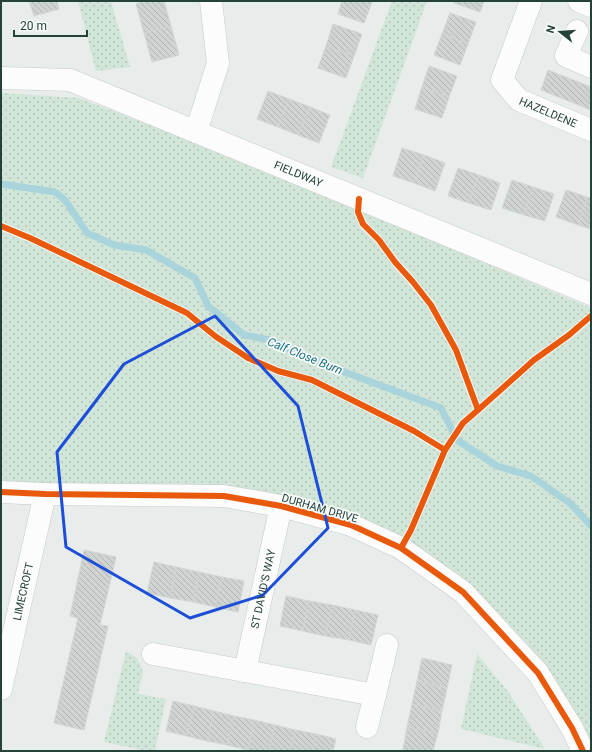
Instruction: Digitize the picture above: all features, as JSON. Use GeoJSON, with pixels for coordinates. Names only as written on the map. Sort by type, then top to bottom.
{"type":"FeatureCollection","features":[{"type":"Feature","properties":{"kind":"street"},"geometry":{"type":"LineString","coordinates":[[196,132],[218,63],[211,1]]}},
{"type":"Feature","properties":{"kind":"street","name":"HAZELDENE"},"geometry":{"type":"LineString","coordinates":[[531,1],[502,80],[519,100],[591,130]]}},
{"type":"Feature","properties":{"kind":"street"},"geometry":{"type":"LineString","coordinates":[[579,1],[591,6]]}},
{"type":"Feature","properties":{"kind":"street"},"geometry":{"type":"LineString","coordinates":[[577,31],[566,56],[591,67]]}},
{"type":"Feature","properties":{"kind":"street","name":"FIELDWAY"},"geometry":{"type":"LineString","coordinates":[[1,78],[70,80],[591,294]]}},
{"type":"Feature","properties":{"kind":"street","name":"DURHAM DRIVE"},"geometry":{"type":"LineString","coordinates":[[1,492],[45,494],[224,496],[281,506],[351,525],[401,548],[463,592],[538,673],[572,728],[583,751]]}},
{"type":"Feature","properties":{"kind":"street","name":"LIMECROFT"},"geometry":{"type":"LineString","coordinates":[[1,689],[45,494]]}},
{"type":"Feature","properties":{"kind":"street","name":"ST DAVID'S WAY"},"geometry":{"type":"LineString","coordinates":[[245,671],[281,506]]}},
{"type":"Feature","properties":{"kind":"street"},"geometry":{"type":"LineString","coordinates":[[367,726],[387,645]]}},
{"type":"Feature","properties":{"kind":"street"},"geometry":{"type":"LineString","coordinates":[[153,654],[375,695]]}},
{"type":"Feature","properties":{"kind":"highlighted area"},"geometry":{"type":"Polygon","coordinates":[[[215,316],[298,406],[328,528],[263,595],[190,618],[66,547],[57,452],[124,364],[215,316]]]}},
{"type":"Feature","properties":{"kind":"green space"},"geometry":{"type":"Polygon","coordinates":[[[78,1],[111,1],[130,67],[96,71],[78,1]]]}},
{"type":"Feature","properties":{"kind":"green space"},"geometry":{"type":"Polygon","coordinates":[[[392,1],[427,1],[363,178],[331,167],[392,1]]]}},
{"type":"Feature","properties":{"kind":"green space"},"geometry":{"type":"Polygon","coordinates":[[[1,93],[79,98],[390,223],[591,308],[591,751],[538,673],[401,548],[281,506],[1,492],[1,93]]]}},
{"type":"Feature","properties":{"kind":"green space"},"geometry":{"type":"Polygon","coordinates":[[[126,651],[137,658],[143,672],[138,694],[166,699],[155,751],[147,751],[104,742],[126,651]]]}},
{"type":"Feature","properties":{"kind":"green space"},"geometry":{"type":"Polygon","coordinates":[[[477,654],[507,690],[545,749],[461,729],[477,654]]]}},
{"type":"Feature","properties":{"kind":"building"},"geometry":{"type":"Polygon","coordinates":[[[29,1],[57,1],[59,9],[34,16],[29,1]]]}},
{"type":"Feature","properties":{"kind":"building"},"geometry":{"type":"Polygon","coordinates":[[[146,1],[164,1],[171,26],[144,33],[136,4],[146,1]]]}},
{"type":"Feature","properties":{"kind":"building"},"geometry":{"type":"Polygon","coordinates":[[[342,1],[372,2],[364,23],[338,14],[342,1]]]}},
{"type":"Feature","properties":{"kind":"building"},"geometry":{"type":"Polygon","coordinates":[[[454,1],[484,1],[480,12],[454,3],[454,1]]]}},
{"type":"Feature","properties":{"kind":"building"},"geometry":{"type":"Polygon","coordinates":[[[450,13],[476,22],[468,44],[442,34],[450,13]]]}},
{"type":"Feature","properties":{"kind":"building"},"geometry":{"type":"Polygon","coordinates":[[[333,24],[362,34],[354,56],[326,46],[333,24]]]}},
{"type":"Feature","properties":{"kind":"building"},"geometry":{"type":"Polygon","coordinates":[[[171,26],[179,55],[152,62],[144,33],[171,26]]]}},
{"type":"Feature","properties":{"kind":"building"},"geometry":{"type":"Polygon","coordinates":[[[442,34],[468,44],[460,65],[434,55],[442,34]]]}},
{"type":"Feature","properties":{"kind":"building"},"geometry":{"type":"Polygon","coordinates":[[[326,46],[354,56],[346,78],[318,68],[326,46]]]}},
{"type":"Feature","properties":{"kind":"building"},"geometry":{"type":"Polygon","coordinates":[[[429,66],[457,76],[449,97],[422,87],[429,66]]]}},
{"type":"Feature","properties":{"kind":"building"},"geometry":{"type":"Polygon","coordinates":[[[548,70],[591,87],[591,110],[541,90],[548,70]]]}},
{"type":"Feature","properties":{"kind":"building"},"geometry":{"type":"Polygon","coordinates":[[[422,87],[449,97],[442,118],[415,109],[422,87]]]}},
{"type":"Feature","properties":{"kind":"building"},"geometry":{"type":"Polygon","coordinates":[[[268,91],[289,99],[278,127],[257,119],[268,91]]]}},
{"type":"Feature","properties":{"kind":"building"},"geometry":{"type":"Polygon","coordinates":[[[289,99],[310,107],[298,135],[278,127],[289,99]]]}},
{"type":"Feature","properties":{"kind":"building"},"geometry":{"type":"Polygon","coordinates":[[[310,107],[330,115],[319,143],[298,135],[310,107]]]}},
{"type":"Feature","properties":{"kind":"building"},"geometry":{"type":"Polygon","coordinates":[[[402,148],[424,155],[414,183],[393,176],[402,148]]]}},
{"type":"Feature","properties":{"kind":"building"},"geometry":{"type":"Polygon","coordinates":[[[424,155],[445,163],[435,191],[414,183],[424,155]]]}},
{"type":"Feature","properties":{"kind":"building"},"geometry":{"type":"Polygon","coordinates":[[[458,168],[479,175],[469,203],[448,196],[458,168]]]}},
{"type":"Feature","properties":{"kind":"building"},"geometry":{"type":"Polygon","coordinates":[[[479,175],[500,183],[491,210],[469,203],[479,175]]]}},
{"type":"Feature","properties":{"kind":"building"},"geometry":{"type":"Polygon","coordinates":[[[512,180],[533,187],[524,215],[502,208],[512,180]]]}},
{"type":"Feature","properties":{"kind":"building"},"geometry":{"type":"Polygon","coordinates":[[[533,187],[554,194],[545,221],[524,215],[533,187]]]}},
{"type":"Feature","properties":{"kind":"building"},"geometry":{"type":"Polygon","coordinates":[[[566,190],[587,197],[578,225],[556,217],[566,190]]]}},
{"type":"Feature","properties":{"kind":"building"},"geometry":{"type":"Polygon","coordinates":[[[587,197],[591,198],[591,229],[578,225],[587,197]]]}},
{"type":"Feature","properties":{"kind":"building"},"geometry":{"type":"Polygon","coordinates":[[[84,550],[116,557],[100,625],[108,626],[84,730],[54,723],[78,618],[70,616],[84,550]]]}},
{"type":"Feature","properties":{"kind":"building"},"geometry":{"type":"Polygon","coordinates":[[[154,562],[176,567],[170,598],[147,593],[154,562]]]}},
{"type":"Feature","properties":{"kind":"building"},"geometry":{"type":"Polygon","coordinates":[[[176,567],[199,572],[193,602],[170,598],[176,567]]]}},
{"type":"Feature","properties":{"kind":"building"},"geometry":{"type":"Polygon","coordinates":[[[199,572],[222,577],[215,607],[193,602],[199,572]]]}},
{"type":"Feature","properties":{"kind":"building"},"geometry":{"type":"Polygon","coordinates":[[[222,577],[244,581],[238,612],[215,607],[222,577]]]}},
{"type":"Feature","properties":{"kind":"building"},"geometry":{"type":"Polygon","coordinates":[[[286,596],[309,601],[303,631],[280,626],[286,596]]]}},
{"type":"Feature","properties":{"kind":"building"},"geometry":{"type":"Polygon","coordinates":[[[309,601],[332,605],[325,636],[303,631],[309,601]]]}},
{"type":"Feature","properties":{"kind":"building"},"geometry":{"type":"Polygon","coordinates":[[[332,605],[355,610],[349,640],[325,636],[332,605]]]}},
{"type":"Feature","properties":{"kind":"building"},"geometry":{"type":"Polygon","coordinates":[[[355,610],[378,615],[371,645],[349,640],[355,610]]]}},
{"type":"Feature","properties":{"kind":"building"},"geometry":{"type":"Polygon","coordinates":[[[422,658],[452,665],[447,688],[417,681],[422,658]]]}},
{"type":"Feature","properties":{"kind":"building"},"geometry":{"type":"Polygon","coordinates":[[[417,681],[447,688],[442,711],[412,704],[417,681]]]}},
{"type":"Feature","properties":{"kind":"building"},"geometry":{"type":"Polygon","coordinates":[[[173,701],[194,706],[187,736],[166,731],[173,701]]]}},
{"type":"Feature","properties":{"kind":"building"},"geometry":{"type":"Polygon","coordinates":[[[412,704],[442,711],[438,733],[407,727],[412,704]]]}},
{"type":"Feature","properties":{"kind":"building"},"geometry":{"type":"Polygon","coordinates":[[[194,706],[214,711],[207,741],[187,736],[194,706]]]}},
{"type":"Feature","properties":{"kind":"building"},"geometry":{"type":"Polygon","coordinates":[[[214,711],[234,716],[227,745],[207,741],[214,711]]]}},
{"type":"Feature","properties":{"kind":"building"},"geometry":{"type":"Polygon","coordinates":[[[234,716],[254,720],[248,750],[227,745],[234,716]]]}},
{"type":"Feature","properties":{"kind":"building"},"geometry":{"type":"Polygon","coordinates":[[[254,720],[275,725],[269,751],[248,750],[254,720]]]}},
{"type":"Feature","properties":{"kind":"building"},"geometry":{"type":"Polygon","coordinates":[[[275,725],[295,730],[290,751],[269,751],[275,725]]]}},
{"type":"Feature","properties":{"kind":"building"},"geometry":{"type":"Polygon","coordinates":[[[407,727],[438,733],[433,751],[403,750],[407,727]]]}},
{"type":"Feature","properties":{"kind":"building"},"geometry":{"type":"Polygon","coordinates":[[[295,730],[316,734],[312,751],[290,751],[295,730]]]}},
{"type":"Feature","properties":{"kind":"building"},"geometry":{"type":"Polygon","coordinates":[[[316,734],[336,739],[333,751],[312,751],[316,734]]]}},
{"type":"Feature","properties":{"kind":"waterway","name":"Calf Close Burn"},"geometry":{"type":"LineString","coordinates":[[1,184],[55,192],[65,200],[87,233],[114,245],[146,250],[195,278],[208,306],[244,335],[270,340],[307,358],[441,408],[457,440],[497,466],[531,476],[571,504],[591,526]]}},
{"type":"Feature","properties":{"kind":"cycle path"},"geometry":{"type":"LineString","coordinates":[[359,199],[358,212],[363,224],[379,240],[395,262],[431,305],[456,350],[478,410]]}},
{"type":"Feature","properties":{"kind":"cycle path"},"geometry":{"type":"LineString","coordinates":[[1,226],[30,238],[187,313],[215,336],[248,358],[278,371],[312,380],[414,431],[445,450],[411,530],[401,548]]}},
{"type":"Feature","properties":{"kind":"cycle path"},"geometry":{"type":"LineString","coordinates":[[445,450],[463,423],[534,360],[569,335],[591,316]]}},
{"type":"Feature","properties":{"kind":"cycle path"},"geometry":{"type":"LineString","coordinates":[[1,492],[45,494],[224,496],[281,506],[351,525],[401,548],[463,592],[538,673],[572,728],[583,751]]}}]}
